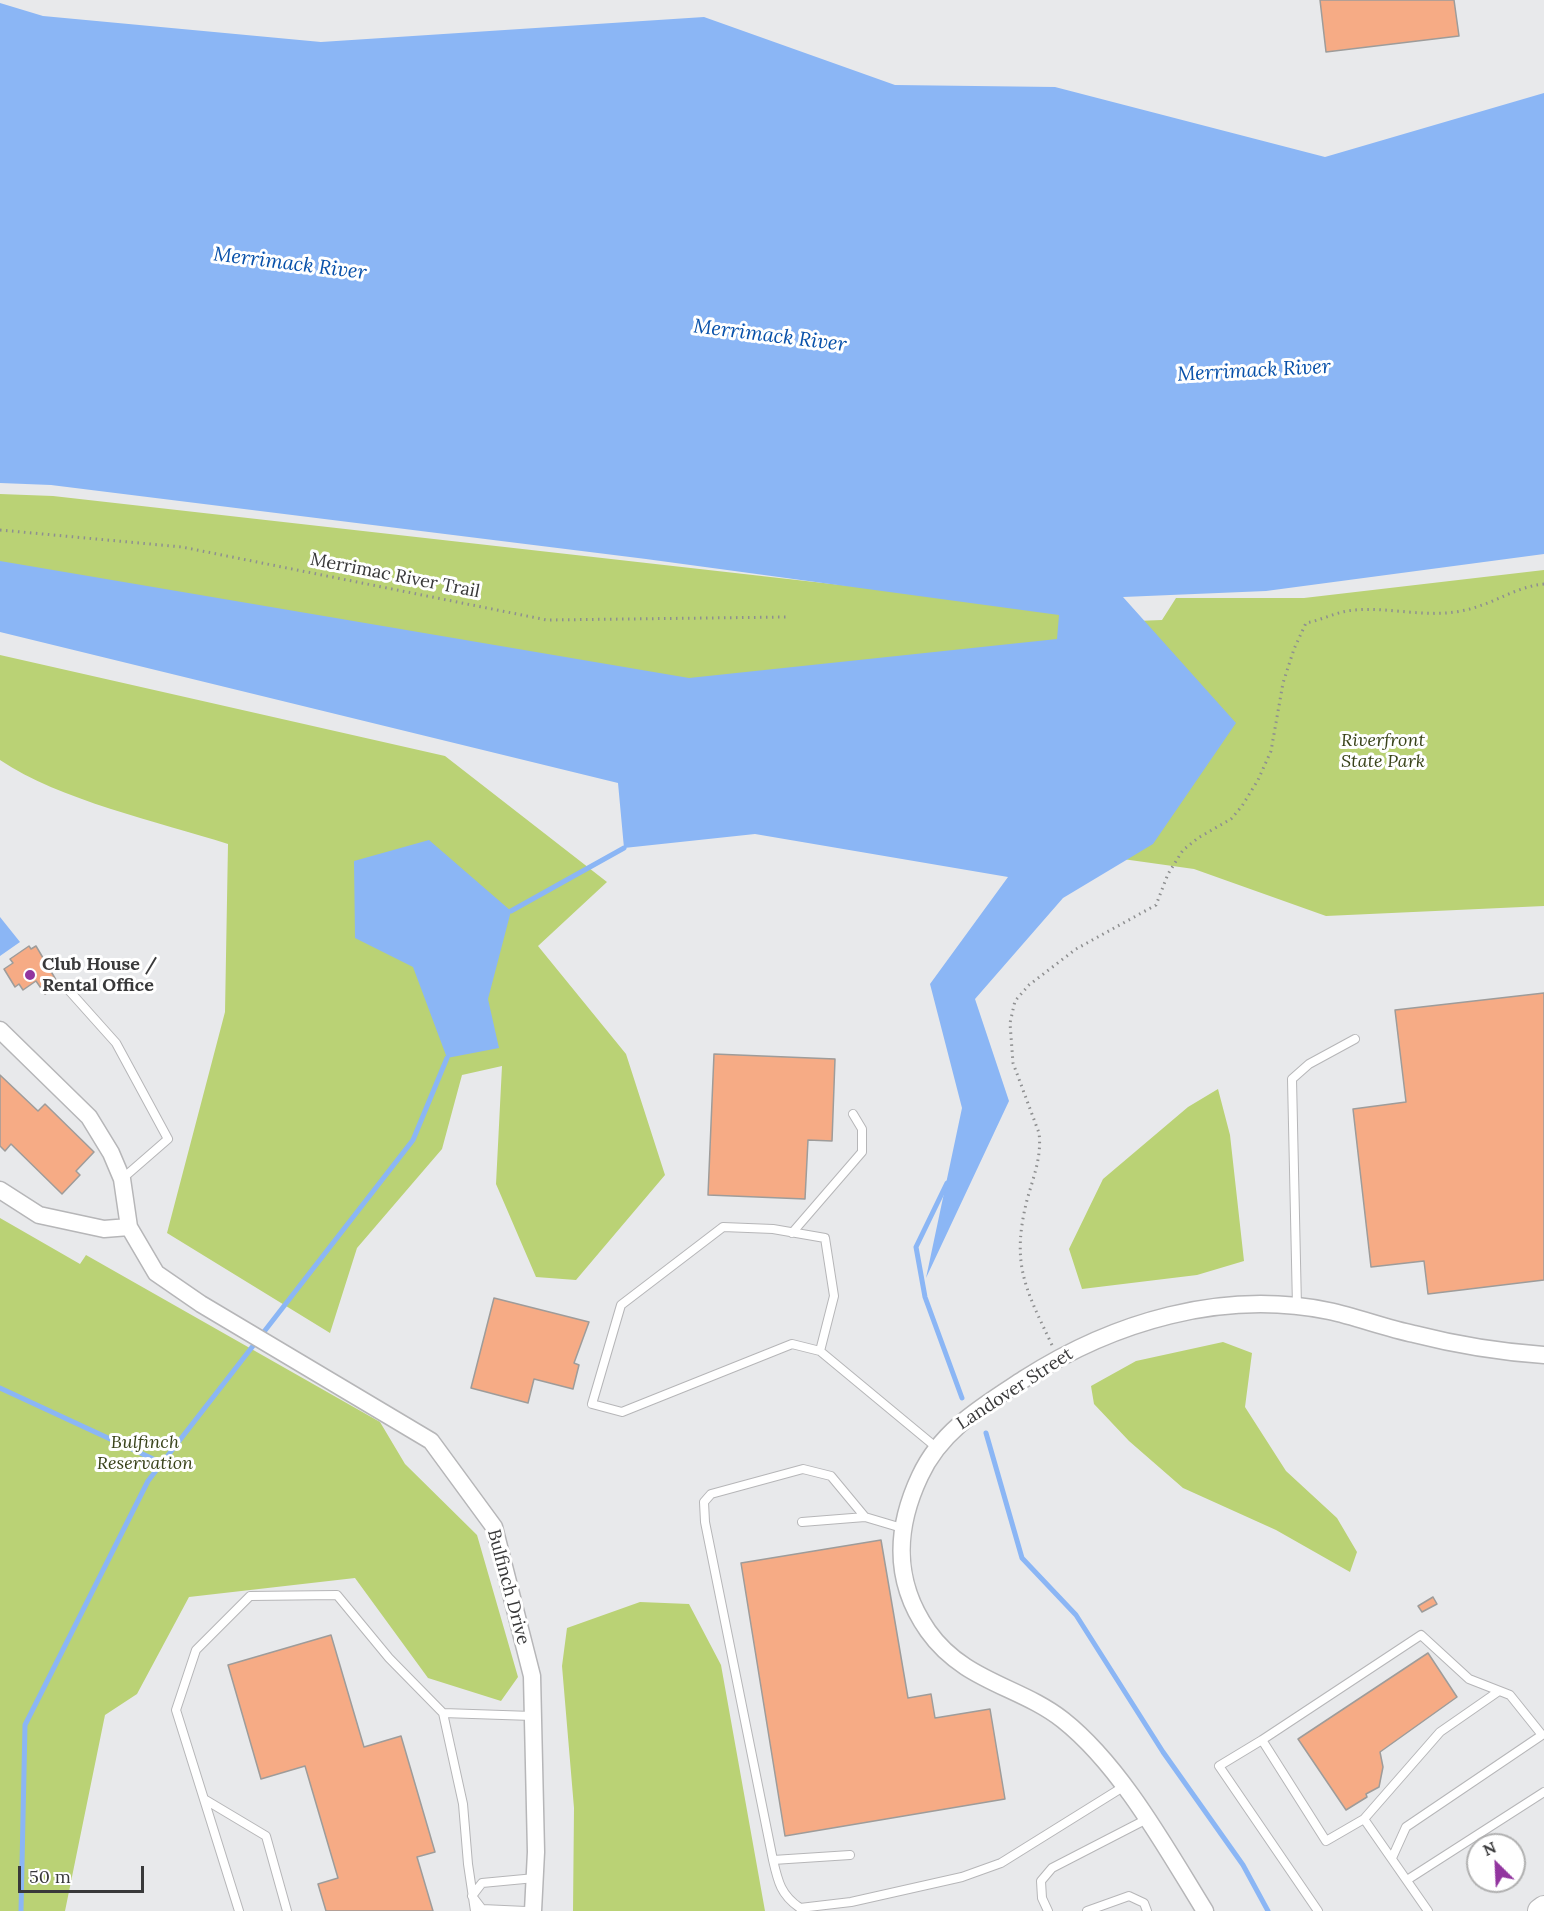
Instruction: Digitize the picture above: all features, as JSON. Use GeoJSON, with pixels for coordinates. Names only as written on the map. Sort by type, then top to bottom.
{"type":"FeatureCollection","features":[{"type":"Feature","properties":{"kind":"main road"},"geometry":{"type":"LineString","coordinates":[[1540,1911],[1544,1908]]}},
{"type":"Feature","properties":{"kind":"street","name":"Bulfinch Drive"},"geometry":{"type":"LineString","coordinates":[[0,1030],[89,1117],[111,1153],[122,1179],[129,1227],[151,1266],[163,1279],[431,1441],[494,1527],[532,1676],[535,1878],[533,1911]]}},
{"type":"Feature","properties":{"kind":"street"},"geometry":{"type":"LineString","coordinates":[[0,1190],[39,1215],[104,1229],[129,1227]]}},
{"type":"Feature","properties":{"kind":"street","name":"Landover Street"},"geometry":{"type":"LineString","coordinates":[[1205,1911],[1147,1819],[1093,1747],[1061,1719],[1037,1704],[993,1684],[948,1654],[934,1638],[923,1620],[903,1571],[902,1528],[910,1497],[928,1460],[951,1431],[987,1403],[1058,1357],[1102,1336],[1154,1318],[1229,1306],[1297,1307],[1328,1311],[1468,1346],[1544,1355]]}},
{"type":"Feature","properties":{"kind":"lane"},"geometry":{"type":"LineString","coordinates":[[64,986],[116,1043],[168,1139],[122,1179]]}},
{"type":"Feature","properties":{"kind":"lane"},"geometry":{"type":"LineString","coordinates":[[1297,1307],[1292,1078],[1309,1064],[1354,1039]]}},
{"type":"Feature","properties":{"kind":"lane"},"geometry":{"type":"LineString","coordinates":[[792,1233],[862,1152],[862,1129],[853,1114]]}},
{"type":"Feature","properties":{"kind":"lane"},"geometry":{"type":"LineString","coordinates":[[820,1351],[834,1296],[825,1238],[723,1227],[621,1305],[592,1404],[622,1412],[792,1344],[820,1351],[937,1449]]}},
{"type":"Feature","properties":{"kind":"lane"},"geometry":{"type":"LineString","coordinates":[[865,1517],[831,1476],[803,1468],[711,1494],[704,1502],[705,1522],[773,1860],[778,1884],[786,1898],[800,1908],[851,1902],[962,1877],[1001,1863],[1123,1787]]}},
{"type":"Feature","properties":{"kind":"lane"},"geometry":{"type":"LineString","coordinates":[[802,1522],[865,1517],[902,1528]]}},
{"type":"Feature","properties":{"kind":"lane"},"geometry":{"type":"LineString","coordinates":[[239,1911],[176,1710],[196,1650],[250,1596],[337,1595],[389,1658],[443,1713],[463,1804],[472,1896],[476,1911]]}},
{"type":"Feature","properties":{"kind":"lane"},"geometry":{"type":"LineString","coordinates":[[1318,1911],[1219,1766],[1421,1635],[1469,1679],[1510,1695],[1543,1736],[1406,1827],[1392,1858]]}},
{"type":"Feature","properties":{"kind":"lane"},"geometry":{"type":"LineString","coordinates":[[1262,1740],[1326,1841],[1364,1819],[1440,1732],[1499,1691]]}},
{"type":"Feature","properties":{"kind":"lane"},"geometry":{"type":"LineString","coordinates":[[443,1713],[532,1716]]}},
{"type":"Feature","properties":{"kind":"lane"},"geometry":{"type":"LineString","coordinates":[[1407,1881],[1544,1792]]}},
{"type":"Feature","properties":{"kind":"lane"},"geometry":{"type":"LineString","coordinates":[[204,1799],[266,1836],[287,1911]]}},
{"type":"Feature","properties":{"kind":"lane"},"geometry":{"type":"LineString","coordinates":[[1048,1911],[1042,1898],[1041,1881],[1052,1868],[1147,1819]]}},
{"type":"Feature","properties":{"kind":"lane"},"geometry":{"type":"LineString","coordinates":[[1364,1819],[1428,1911]]}},
{"type":"Feature","properties":{"kind":"lane"},"geometry":{"type":"LineString","coordinates":[[773,1860],[850,1855]]}},
{"type":"Feature","properties":{"kind":"lane"},"geometry":{"type":"LineString","coordinates":[[472,1896],[483,1883],[535,1878]]}},
{"type":"Feature","properties":{"kind":"lane"},"geometry":{"type":"LineString","coordinates":[[472,1896],[482,1909],[526,1911]]}},
{"type":"Feature","properties":{"kind":"lane"},"geometry":{"type":"LineString","coordinates":[[1087,1911],[1129,1896],[1144,1903],[1147,1911]]}},
{"type":"Feature","properties":{"kind":"path","name":"Merrimac River Trail"},"geometry":{"type":"LineString","coordinates":[[0,530],[182,547],[547,620],[786,617]]}},
{"type":"Feature","properties":{"kind":"path"},"geometry":{"type":"LineString","coordinates":[[1058,1357],[1029,1296],[1018,1252],[1026,1204],[1040,1152],[1039,1133],[1013,1064],[1010,1023],[1015,1001],[1029,985],[1076,950],[1156,905],[1168,873],[1183,850],[1198,838],[1231,819],[1250,794],[1275,740],[1280,699],[1294,649],[1306,623],[1354,609],[1439,613],[1459,611],[1505,598],[1525,586],[1544,584]]}},
{"type":"Feature","properties":{"kind":"green space","name":"Riverfront State Park"},"geometry":{"type":"Polygon","coordinates":[[[0,494],[53,496],[983,601],[1109,622],[1162,620],[1176,598],[1304,598],[1544,570],[1544,906],[1326,916],[1194,869],[1087,854],[0,623],[0,494]]]}},
{"type":"Feature","properties":{"kind":"green space"},"geometry":{"type":"Polygon","coordinates":[[[0,655],[445,756],[607,882],[538,946],[626,1054],[665,1175],[576,1280],[536,1277],[496,1184],[502,1066],[462,1075],[442,1149],[357,1248],[330,1333],[167,1233],[225,1012],[228,844],[80,798],[51,787],[0,760],[0,655]]]}},
{"type":"Feature","properties":{"kind":"green space"},"geometry":{"type":"Polygon","coordinates":[[[1218,1089],[1230,1135],[1244,1261],[1197,1275],[1082,1289],[1069,1249],[1103,1179],[1188,1107],[1218,1089]]]}},
{"type":"Feature","properties":{"kind":"green space","name":"Bulfinch Reservation"},"geometry":{"type":"Polygon","coordinates":[[[0,1218],[80,1264],[86,1255],[380,1422],[405,1464],[477,1535],[518,1677],[501,1701],[428,1678],[355,1578],[189,1597],[137,1694],[105,1715],[65,1911],[0,1911],[0,1218]]]}},
{"type":"Feature","properties":{"kind":"green space"},"geometry":{"type":"Polygon","coordinates":[[[1223,1342],[1252,1353],[1245,1407],[1286,1471],[1337,1518],[1357,1552],[1350,1572],[1276,1530],[1183,1488],[1129,1441],[1094,1404],[1091,1386],[1136,1361],[1223,1342]]]}},
{"type":"Feature","properties":{"kind":"green space"},"geometry":{"type":"Polygon","coordinates":[[[640,1602],[689,1604],[721,1665],[765,1911],[573,1911],[574,1808],[562,1666],[567,1628],[640,1602]]]}},
{"type":"Feature","properties":{"kind":"water","name":"Merrimack River"},"geometry":{"type":"Polygon","coordinates":[[[0,3],[43,16],[321,42],[704,17],[895,85],[1055,87],[1325,157],[1544,93],[1544,554],[1266,591],[1123,597],[1236,723],[1153,844],[1063,898],[975,999],[1009,1101],[926,1278],[962,1108],[930,984],[1008,877],[755,834],[624,848],[618,783],[0,632],[0,561],[689,678],[1057,639],[1059,615],[646,559],[51,485],[0,483],[0,3]]]}},
{"type":"Feature","properties":{"kind":"water"},"geometry":{"type":"Polygon","coordinates":[[[429,840],[511,911],[488,999],[499,1048],[447,1058],[413,967],[355,938],[354,861],[429,840]]]}},
{"type":"Feature","properties":{"kind":"water"},"geometry":{"type":"Polygon","coordinates":[[[0,917],[20,942],[0,956],[0,917]]]}},
{"type":"Feature","properties":{"kind":"building"},"geometry":{"type":"Polygon","coordinates":[[[1320,0],[1454,0],[1459,36],[1326,52],[1320,0]]]}},
{"type":"Feature","properties":{"kind":"building","name":"Club House / Rental Office"},"geometry":{"type":"Polygon","coordinates":[[[29,946],[31,949],[36,946],[59,985],[45,994],[36,981],[23,990],[19,984],[15,987],[4,969],[13,963],[10,959],[29,946]]]}},
{"type":"Feature","properties":{"kind":"building"},"geometry":{"type":"Polygon","coordinates":[[[1544,993],[1544,1280],[1428,1294],[1424,1261],[1371,1267],[1353,1109],[1406,1102],[1395,1010],[1544,993]]]}},
{"type":"Feature","properties":{"kind":"building"},"geometry":{"type":"Polygon","coordinates":[[[714,1054],[835,1059],[832,1141],[808,1140],[805,1199],[708,1195],[714,1054]]]}},
{"type":"Feature","properties":{"kind":"building"},"geometry":{"type":"Polygon","coordinates":[[[0,1075],[38,1111],[45,1104],[94,1152],[76,1171],[80,1175],[62,1194],[11,1144],[5,1151],[0,1146],[0,1075]]]}},
{"type":"Feature","properties":{"kind":"building"},"geometry":{"type":"Polygon","coordinates":[[[494,1298],[589,1322],[574,1363],[579,1365],[573,1389],[534,1379],[528,1403],[471,1388],[494,1298]]]}},
{"type":"Feature","properties":{"kind":"building"},"geometry":{"type":"Polygon","coordinates":[[[881,1540],[908,1698],[931,1694],[935,1718],[990,1709],[1005,1799],[785,1836],[741,1563],[881,1540]]]}},
{"type":"Feature","properties":{"kind":"building"},"geometry":{"type":"Polygon","coordinates":[[[1433,1597],[1437,1604],[1422,1612],[1418,1606],[1433,1597]]]}},
{"type":"Feature","properties":{"kind":"building"},"geometry":{"type":"Polygon","coordinates":[[[331,1635],[364,1747],[401,1736],[435,1852],[417,1857],[433,1911],[326,1911],[318,1884],[338,1878],[305,1766],[261,1779],[228,1665],[331,1635]]]}},
{"type":"Feature","properties":{"kind":"building"},"geometry":{"type":"Polygon","coordinates":[[[1428,1653],[1457,1697],[1380,1752],[1383,1767],[1379,1787],[1346,1810],[1298,1739],[1428,1653]]]}},
{"type":"Feature","properties":{"kind":"waterway"},"geometry":{"type":"LineString","coordinates":[[511,911],[624,848]]}},
{"type":"Feature","properties":{"kind":"waterway"},"geometry":{"type":"LineString","coordinates":[[21,1911],[25,1725],[148,1481],[413,1140],[447,1058]]}},
{"type":"Feature","properties":{"kind":"waterway"},"geometry":{"type":"LineString","coordinates":[[947,1183],[916,1247],[925,1297],[962,1398]]}},
{"type":"Feature","properties":{"kind":"waterway"},"geometry":{"type":"LineString","coordinates":[[0,1388],[162,1463]]}},
{"type":"Feature","properties":{"kind":"waterway"},"geometry":{"type":"LineString","coordinates":[[986,1433],[1022,1558],[1076,1615],[1163,1752],[1243,1865],[1268,1911]]}},
{"type":"Feature","properties":{"kind":"place","name":"Club House / Rental Office"},"geometry":{"type":"Point","coordinates":[30,975]}}]}
